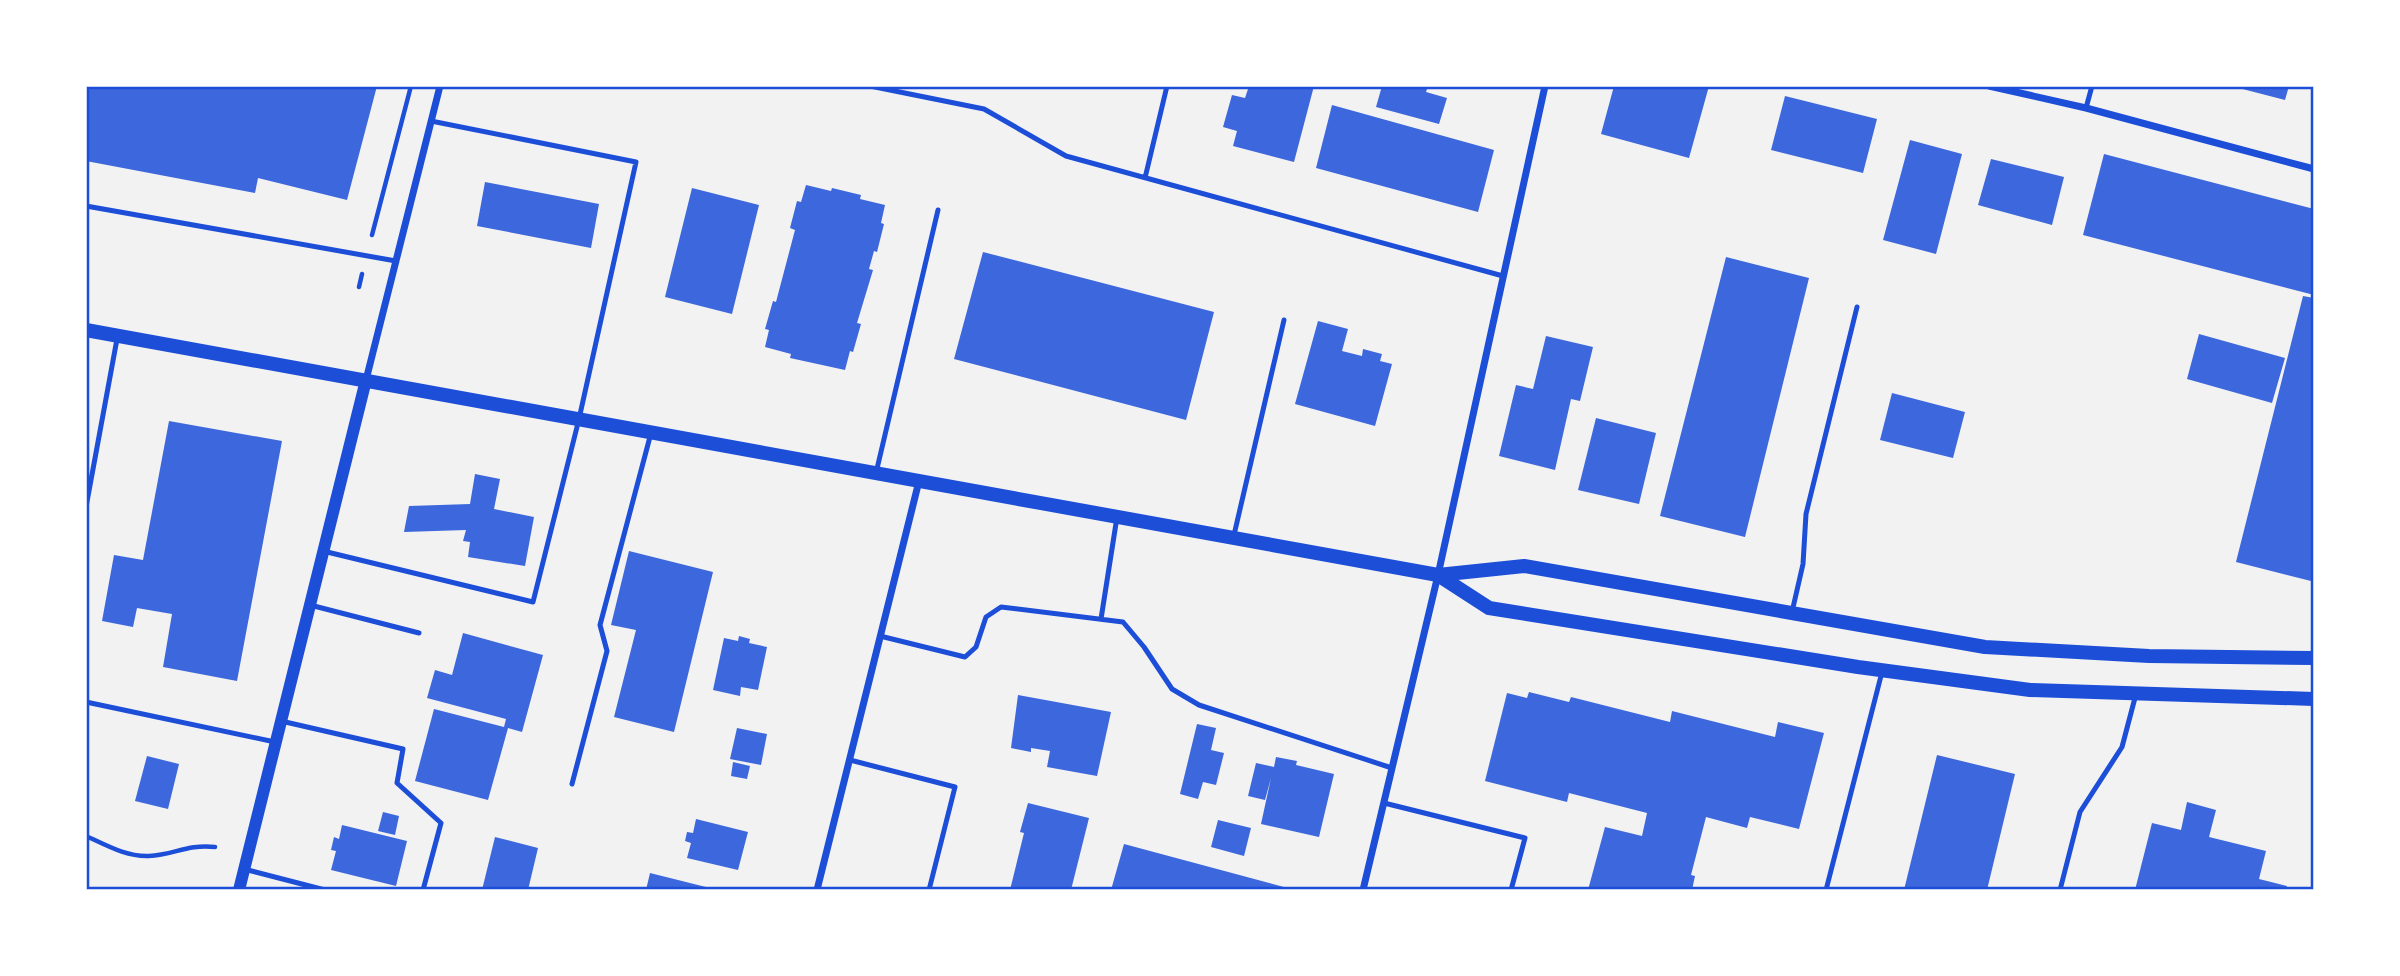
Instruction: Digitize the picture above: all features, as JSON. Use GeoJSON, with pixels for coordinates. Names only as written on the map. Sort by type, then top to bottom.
{"type":"FeatureCollection","features":[{"type":"Feature","properties":{"kind":"main road"},"geometry":{"type":"LineString","coordinates":[[86,330],[1438,575],[1524,566],[1985,647],[2136,656],[2314,658]]}},
{"type":"Feature","properties":{"kind":"main road"},"geometry":{"type":"LineString","coordinates":[[1438,575],[1489,608],[1679,639],[2030,690],[2314,699]]}},
{"type":"Feature","properties":{"kind":"street"},"geometry":{"type":"LineString","coordinates":[[239,890],[440,86]]}},
{"type":"Feature","properties":{"kind":"street"},"geometry":{"type":"LineString","coordinates":[[1363,890],[1438,575],[1545,86]]}},
{"type":"Feature","properties":{"kind":"street"},"geometry":{"type":"LineString","coordinates":[[1989,86],[2086,108],[2314,169]]}},
{"type":"Feature","properties":{"kind":"street"},"geometry":{"type":"LineString","coordinates":[[817,890],[919,481]]}},
{"type":"Feature","properties":{"kind":"lane"},"geometry":{"type":"LineString","coordinates":[[870,86],[984,109],[1066,156],[1503,276]]}},
{"type":"Feature","properties":{"kind":"lane"},"geometry":{"type":"LineString","coordinates":[[1145,178],[1167,86]]}},
{"type":"Feature","properties":{"kind":"lane"},"geometry":{"type":"LineString","coordinates":[[2086,108],[2092,86]]}},
{"type":"Feature","properties":{"kind":"lane"},"geometry":{"type":"LineString","coordinates":[[323,551],[533,602],[579,419],[636,162],[431,121]]}},
{"type":"Feature","properties":{"kind":"lane"},"geometry":{"type":"LineString","coordinates":[[86,206],[396,261]]}},
{"type":"Feature","properties":{"kind":"lane"},"geometry":{"type":"LineString","coordinates":[[876,473],[938,210]]}},
{"type":"Feature","properties":{"kind":"lane"},"geometry":{"type":"LineString","coordinates":[[1792,615],[1803,564],[1806,514],[1857,307]]}},
{"type":"Feature","properties":{"kind":"lane"},"geometry":{"type":"LineString","coordinates":[[1233,538],[1283,320]]}},
{"type":"Feature","properties":{"kind":"lane"},"geometry":{"type":"LineString","coordinates":[[86,507],[118,336]]}},
{"type":"Feature","properties":{"kind":"lane"},"geometry":{"type":"LineString","coordinates":[[572,784],[607,651],[600,625],[651,433]]}},
{"type":"Feature","properties":{"kind":"lane"},"geometry":{"type":"LineString","coordinates":[[1101,619],[1117,517]]}},
{"type":"Feature","properties":{"kind":"lane"},"geometry":{"type":"LineString","coordinates":[[310,605],[419,633]]}},
{"type":"Feature","properties":{"kind":"lane"},"geometry":{"type":"LineString","coordinates":[[880,636],[965,657],[976,647],[986,617],[1001,607],[1123,622],[1144,647],[1172,689],[1199,705],[1392,768]]}},
{"type":"Feature","properties":{"kind":"lane"},"geometry":{"type":"LineString","coordinates":[[1826,890],[1882,669]]}},
{"type":"Feature","properties":{"kind":"lane"},"geometry":{"type":"LineString","coordinates":[[2060,890],[2080,812],[2122,747],[2136,694]]}},
{"type":"Feature","properties":{"kind":"lane"},"geometry":{"type":"LineString","coordinates":[[86,702],[276,742]]}},
{"type":"Feature","properties":{"kind":"lane"},"geometry":{"type":"LineString","coordinates":[[281,721],[403,749],[397,783],[441,823],[423,890]]}},
{"type":"Feature","properties":{"kind":"lane"},"geometry":{"type":"LineString","coordinates":[[849,760],[955,787],[929,890]]}},
{"type":"Feature","properties":{"kind":"lane"},"geometry":{"type":"LineString","coordinates":[[1384,803],[1525,838],[1511,890]]}},
{"type":"Feature","properties":{"kind":"lane"},"geometry":{"type":"LineString","coordinates":[[244,869],[325,890]]}},
{"type":"Feature","properties":{"kind":"path"},"geometry":{"type":"LineString","coordinates":[[359,287],[411,86]]}},
{"type":"Feature","properties":{"kind":"path"},"geometry":{"type":"LineString","coordinates":[[86,836],[118,851],[149,856],[190,846],[215,847]]}},
{"type":"Feature","properties":{"kind":"building"},"geometry":{"type":"Polygon","coordinates":[[[86,86],[377,86],[347,200],[258,178],[255,193],[86,161],[86,86]]]}},
{"type":"Feature","properties":{"kind":"building"},"geometry":{"type":"Polygon","coordinates":[[[1249,86],[1314,86],[1294,162],[1233,146],[1237,131],[1223,127],[1232,95],[1245,98],[1249,86]]]}},
{"type":"Feature","properties":{"kind":"building"},"geometry":{"type":"Polygon","coordinates":[[[1382,86],[1428,86],[1426,92],[1447,98],[1439,124],[1376,107],[1382,86]]]}},
{"type":"Feature","properties":{"kind":"building"},"geometry":{"type":"Polygon","coordinates":[[[1614,86],[1709,86],[1689,158],[1601,134],[1614,86]]]}},
{"type":"Feature","properties":{"kind":"building"},"geometry":{"type":"Polygon","coordinates":[[[2231,86],[2289,86],[2285,100],[2231,86]]]}},
{"type":"Feature","properties":{"kind":"building"},"geometry":{"type":"Polygon","coordinates":[[[1785,96],[1877,119],[1863,173],[1771,150],[1785,96]]]}},
{"type":"Feature","properties":{"kind":"building"},"geometry":{"type":"Polygon","coordinates":[[[1332,105],[1494,150],[1478,212],[1316,168],[1332,105]]]}},
{"type":"Feature","properties":{"kind":"building"},"geometry":{"type":"Polygon","coordinates":[[[1910,140],[1962,154],[1936,254],[1883,240],[1910,140]]]}},
{"type":"Feature","properties":{"kind":"building"},"geometry":{"type":"Polygon","coordinates":[[[2104,154],[2314,209],[2314,295],[2083,235],[2104,154]]]}},
{"type":"Feature","properties":{"kind":"building"},"geometry":{"type":"Polygon","coordinates":[[[1991,159],[2064,177],[2052,225],[1978,205],[1991,159]]]}},
{"type":"Feature","properties":{"kind":"building"},"geometry":{"type":"Polygon","coordinates":[[[485,182],[599,204],[591,248],[477,226],[485,182]]]}},
{"type":"Feature","properties":{"kind":"building"},"geometry":{"type":"Polygon","coordinates":[[[806,185],[861,195],[860,199],[885,205],[881,223],[884,224],[877,252],[874,251],[869,269],[873,270],[857,323],[861,324],[845,370],[790,358],[791,354],[765,347],[769,330],[765,329],[773,301],[776,302],[795,230],[790,228],[797,201],[801,202],[806,185]]]}},
{"type":"Feature","properties":{"kind":"building"},"geometry":{"type":"Polygon","coordinates":[[[692,188],[759,205],[732,314],[665,297],[692,188]]]}},
{"type":"Feature","properties":{"kind":"building"},"geometry":{"type":"Polygon","coordinates":[[[983,252],[1214,312],[1186,420],[954,359],[983,252]]]}},
{"type":"Feature","properties":{"kind":"building"},"geometry":{"type":"Polygon","coordinates":[[[1726,257],[1809,278],[1745,537],[1660,516],[1726,257]]]}},
{"type":"Feature","properties":{"kind":"building"},"geometry":{"type":"Polygon","coordinates":[[[2303,296],[2314,298],[2314,568],[2311,581],[2236,562],[2303,296]]]}},
{"type":"Feature","properties":{"kind":"building"},"geometry":{"type":"Polygon","coordinates":[[[1318,321],[1348,329],[1342,351],[1362,356],[1363,349],[1382,354],[1380,361],[1392,364],[1375,426],[1295,404],[1318,321]]]}},
{"type":"Feature","properties":{"kind":"building"},"geometry":{"type":"Polygon","coordinates":[[[2199,334],[2285,358],[2272,403],[2187,379],[2199,334]]]}},
{"type":"Feature","properties":{"kind":"building"},"geometry":{"type":"Polygon","coordinates":[[[1546,336],[1593,347],[1580,401],[1571,399],[1555,470],[1499,456],[1516,385],[1533,389],[1546,336]]]}},
{"type":"Feature","properties":{"kind":"building"},"geometry":{"type":"Polygon","coordinates":[[[1892,393],[1965,412],[1953,458],[1880,440],[1892,393]]]}},
{"type":"Feature","properties":{"kind":"building"},"geometry":{"type":"Polygon","coordinates":[[[1596,418],[1656,433],[1639,504],[1578,490],[1596,418]]]}},
{"type":"Feature","properties":{"kind":"building"},"geometry":{"type":"Polygon","coordinates":[[[169,421],[282,441],[237,681],[163,667],[172,614],[137,608],[133,627],[102,621],[114,555],[143,560],[169,421]]]}},
{"type":"Feature","properties":{"kind":"building"},"geometry":{"type":"Polygon","coordinates":[[[475,474],[500,479],[494,509],[534,517],[525,566],[468,557],[470,542],[463,541],[466,530],[404,532],[409,506],[470,504],[475,474]]]}},
{"type":"Feature","properties":{"kind":"building"},"geometry":{"type":"Polygon","coordinates":[[[629,551],[713,572],[674,732],[614,717],[636,630],[611,625],[629,551]]]}},
{"type":"Feature","properties":{"kind":"building"},"geometry":{"type":"Polygon","coordinates":[[[463,633],[543,655],[522,732],[508,728],[488,800],[415,781],[434,709],[504,727],[506,719],[427,698],[435,670],[452,675],[463,633]]]}},
{"type":"Feature","properties":{"kind":"building"},"geometry":{"type":"Polygon","coordinates":[[[739,636],[750,639],[749,643],[767,647],[758,690],[741,687],[740,696],[713,690],[724,638],[738,641],[739,636]]]}},
{"type":"Feature","properties":{"kind":"building"},"geometry":{"type":"Polygon","coordinates":[[[1529,692],[1569,702],[1571,697],[1670,722],[1672,711],[1775,737],[1778,722],[1824,733],[1799,829],[1750,817],[1747,828],[1706,817],[1691,875],[1695,876],[1692,890],[1588,890],[1605,827],[1642,836],[1647,813],[1569,793],[1567,802],[1485,781],[1507,693],[1527,698],[1529,692]]]}},
{"type":"Feature","properties":{"kind":"building"},"geometry":{"type":"Polygon","coordinates":[[[1018,695],[1111,712],[1097,776],[1047,767],[1050,751],[1031,748],[1031,752],[1011,748],[1018,695]]]}},
{"type":"Feature","properties":{"kind":"building"},"geometry":{"type":"Polygon","coordinates":[[[1197,724],[1216,728],[1211,750],[1224,753],[1216,785],[1203,782],[1198,799],[1180,794],[1197,724]]]}},
{"type":"Feature","properties":{"kind":"building"},"geometry":{"type":"Polygon","coordinates":[[[737,728],[767,734],[761,765],[730,759],[737,728]]]}},
{"type":"Feature","properties":{"kind":"building"},"geometry":{"type":"Polygon","coordinates":[[[1937,755],[2015,774],[1987,890],[1904,890],[1937,755]]]}},
{"type":"Feature","properties":{"kind":"building"},"geometry":{"type":"Polygon","coordinates":[[[147,756],[179,764],[168,809],[135,801],[147,756]]]}},
{"type":"Feature","properties":{"kind":"building"},"geometry":{"type":"Polygon","coordinates":[[[1276,757],[1334,774],[1319,837],[1261,824],[1271,778],[1265,800],[1248,796],[1256,763],[1274,767],[1276,757]]]}},
{"type":"Feature","properties":{"kind":"building"},"geometry":{"type":"Polygon","coordinates":[[[733,762],[750,766],[747,779],[731,776],[733,762]]]}},
{"type":"Feature","properties":{"kind":"building"},"geometry":{"type":"Polygon","coordinates":[[[2187,802],[2216,810],[2209,837],[2266,851],[2259,879],[2287,886],[2286,890],[2135,890],[2152,823],[2181,830],[2187,802]]]}},
{"type":"Feature","properties":{"kind":"building"},"geometry":{"type":"Polygon","coordinates":[[[1028,803],[1089,818],[1071,890],[1010,890],[1024,833],[1020,832],[1028,803]]]}},
{"type":"Feature","properties":{"kind":"building"},"geometry":{"type":"Polygon","coordinates":[[[383,812],[399,816],[395,835],[378,831],[383,812]]]}},
{"type":"Feature","properties":{"kind":"building"},"geometry":{"type":"Polygon","coordinates":[[[696,819],[748,832],[738,870],[687,858],[691,843],[685,841],[687,832],[693,833],[696,819]]]}},
{"type":"Feature","properties":{"kind":"building"},"geometry":{"type":"Polygon","coordinates":[[[1218,820],[1251,828],[1244,856],[1211,847],[1218,820]]]}},
{"type":"Feature","properties":{"kind":"building"},"geometry":{"type":"Polygon","coordinates":[[[342,825],[407,841],[396,886],[331,870],[336,851],[331,850],[334,837],[339,839],[342,825]]]}},
{"type":"Feature","properties":{"kind":"building"},"geometry":{"type":"Polygon","coordinates":[[[495,837],[538,848],[528,890],[482,890],[495,837]]]}},
{"type":"Feature","properties":{"kind":"building"},"geometry":{"type":"Polygon","coordinates":[[[1124,844],[1284,887],[1283,890],[1111,890],[1124,844]]]}},
{"type":"Feature","properties":{"kind":"building"},"geometry":{"type":"Polygon","coordinates":[[[650,873],[706,887],[705,890],[646,890],[650,873]]]}}]}
